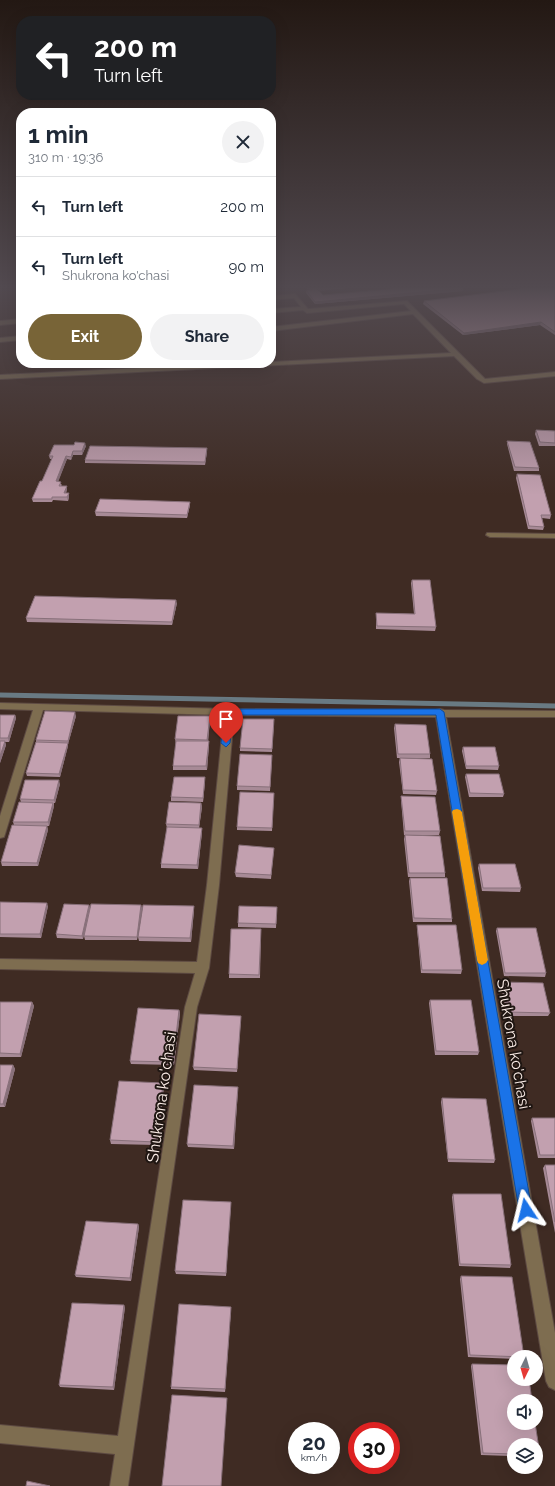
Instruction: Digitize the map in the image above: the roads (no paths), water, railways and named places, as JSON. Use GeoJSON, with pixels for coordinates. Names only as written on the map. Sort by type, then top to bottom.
{"type":"FeatureCollection","features":[{"type":"Feature","properties":{"kind":"street"},"geometry":{"type":"LineString","coordinates":[[276,363],[409,356]]}},
{"type":"Feature","properties":{"kind":"street"},"geometry":{"type":"LineString","coordinates":[[459,356],[479,378],[484,381],[555,374]]}},
{"type":"Feature","properties":{"kind":"street"},"geometry":{"type":"LineString","coordinates":[[0,377],[171,368]]}},
{"type":"Feature","properties":{"kind":"street"},"geometry":{"type":"LineString","coordinates":[[490,535],[555,536]]}},
{"type":"Feature","properties":{"kind":"street"},"geometry":{"type":"LineString","coordinates":[[0,706],[229,712],[440,712],[555,714]]}},
{"type":"Feature","properties":{"kind":"street"},"geometry":{"type":"LineString","coordinates":[[0,834],[39,706]]}},
{"type":"Feature","properties":{"kind":"street","name":"Shukrona ko'chasi"},"geometry":{"type":"LineString","coordinates":[[119,1486],[191,1007],[203,968],[214,877],[229,712]]}},
{"type":"Feature","properties":{"kind":"street","name":"Shukrona ko'chasi"},"geometry":{"type":"LineString","coordinates":[[440,712],[555,1381]]}},
{"type":"Feature","properties":{"kind":"street"},"geometry":{"type":"LineString","coordinates":[[0,964],[203,968]]}},
{"type":"Feature","properties":{"kind":"street"},"geometry":{"type":"LineString","coordinates":[[0,1434],[126,1446]]}},
{"type":"Feature","properties":{"kind":"waterway"},"geometry":{"type":"LineString","coordinates":[[0,695],[555,706]]}}]}
